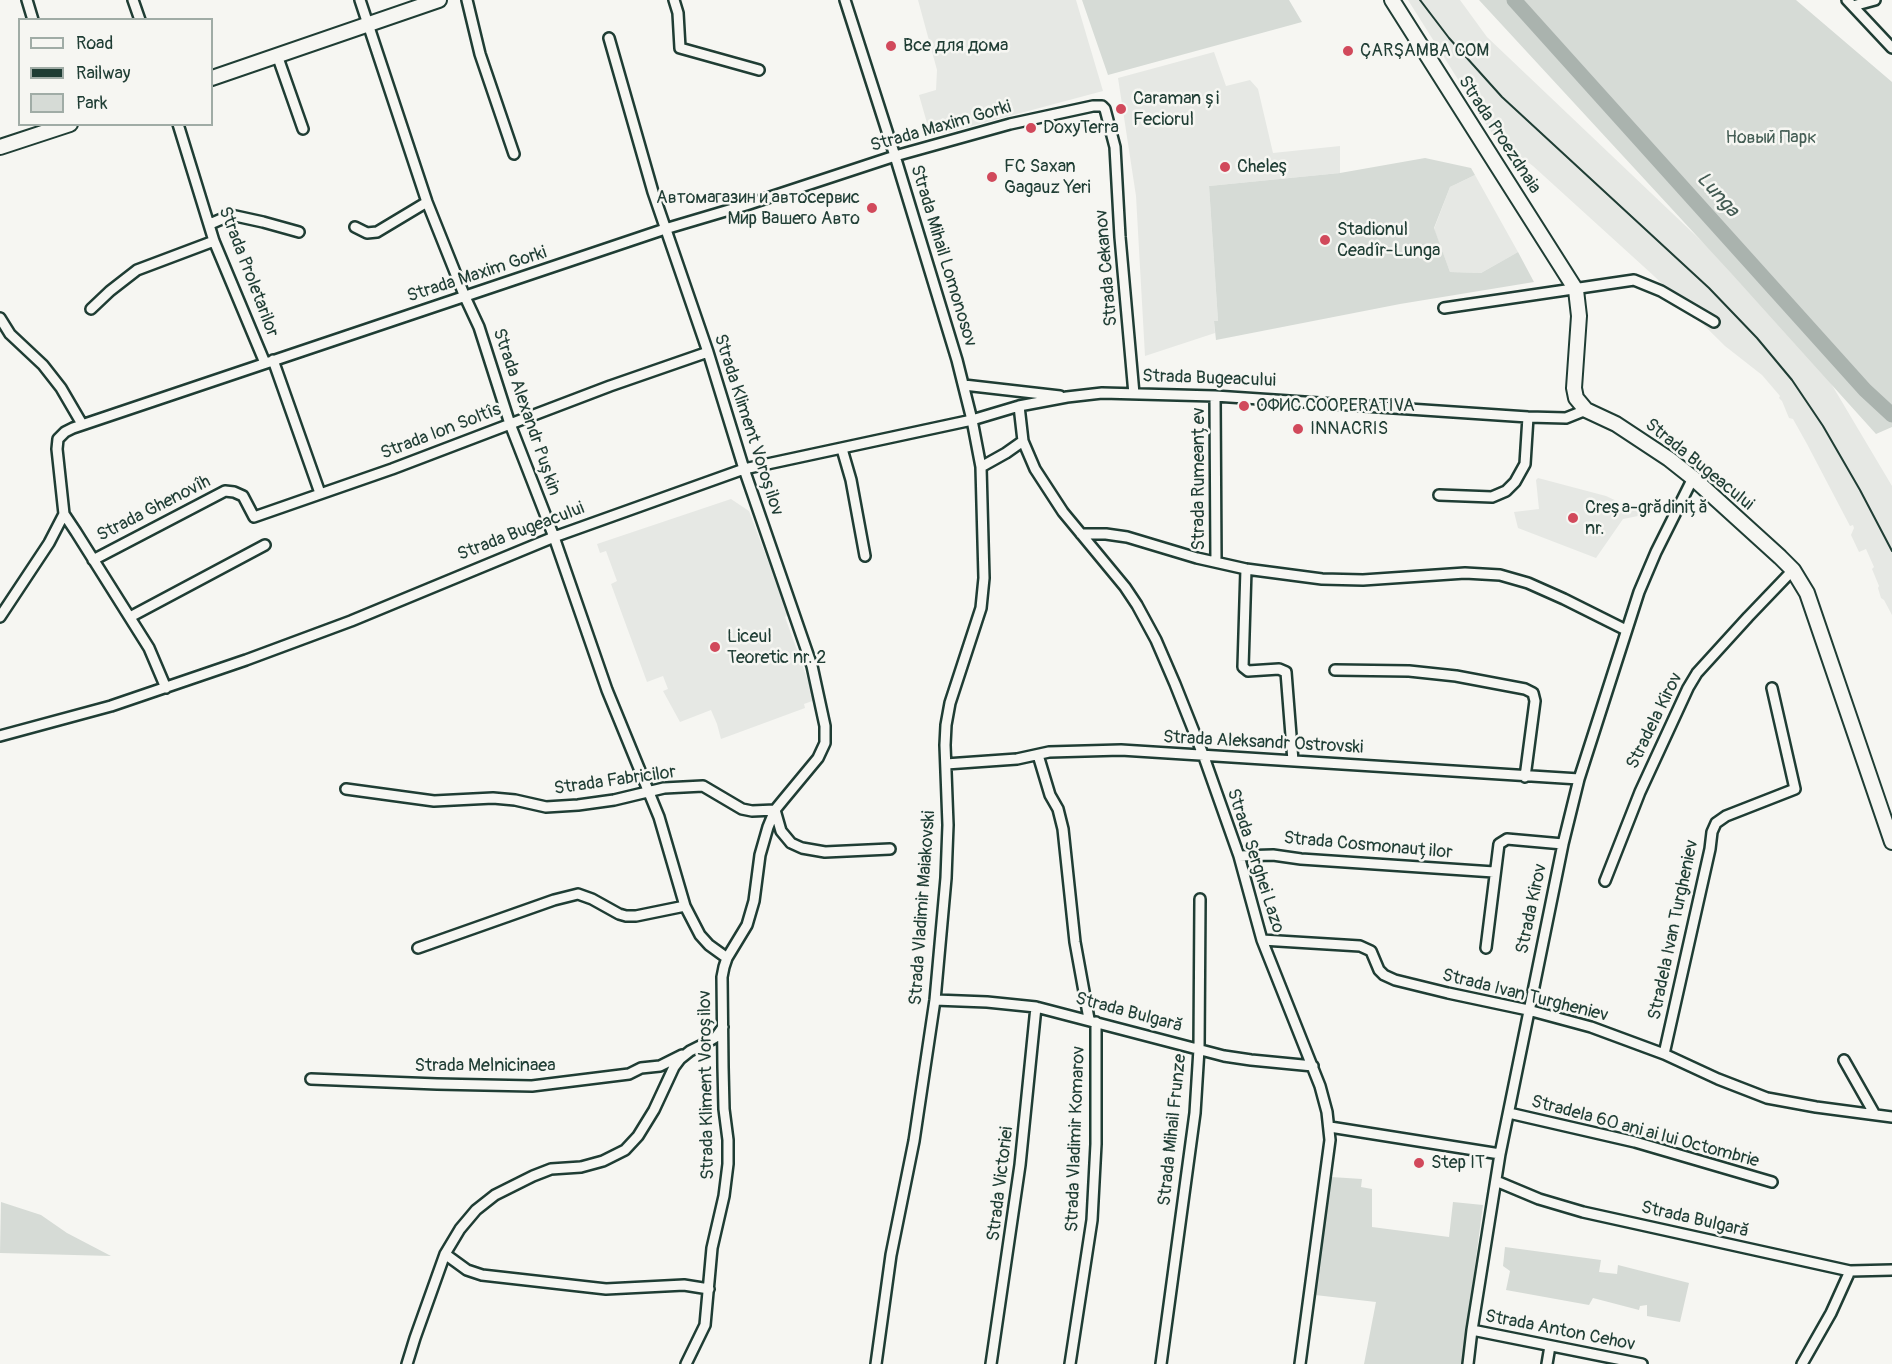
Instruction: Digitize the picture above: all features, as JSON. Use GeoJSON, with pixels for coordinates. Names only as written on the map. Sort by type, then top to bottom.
{"type":"FeatureCollection","features":[{"type":"Feature","properties":{"kind":"main road"},"geometry":{"type":"LineString","coordinates":[[213,78],[439,0]]}},
{"type":"Feature","properties":{"kind":"main road","name":"Strada Proezdnaia"},"geometry":{"type":"LineString","coordinates":[[1392,0],[1576,290],[1579,316],[1574,388],[1576,398],[1586,410]]}},
{"type":"Feature","properties":{"kind":"main road"},"geometry":{"type":"LineString","coordinates":[[0,147],[64,126]]}},
{"type":"Feature","properties":{"kind":"main road","name":"Strada Bugeacului"},"geometry":{"type":"LineString","coordinates":[[1586,410],[1616,424],[1669,459],[1693,478],[1793,570],[1815,610],[1892,842]]}},
{"type":"Feature","properties":{"kind":"street"},"geometry":{"type":"LineString","coordinates":[[27,0],[32,18]]}},
{"type":"Feature","properties":{"kind":"street"},"geometry":{"type":"LineString","coordinates":[[133,0],[139,18]]}},
{"type":"Feature","properties":{"kind":"street","name":"Strada Alexandr Pușkin"},"geometry":{"type":"LineString","coordinates":[[360,0],[427,202],[479,327],[510,424],[554,537],[603,679],[659,817],[686,906],[700,935],[727,958]]}},
{"type":"Feature","properties":{"kind":"street"},"geometry":{"type":"LineString","coordinates":[[466,0],[480,54],[514,154]]}},
{"type":"Feature","properties":{"kind":"street"},"geometry":{"type":"LineString","coordinates":[[674,0],[678,13],[680,48],[759,70]]}},
{"type":"Feature","properties":{"kind":"street","name":"Strada Mihail Lomonosov"},"geometry":{"type":"LineString","coordinates":[[845,0],[896,156],[964,385],[972,420]]}},
{"type":"Feature","properties":{"kind":"street"},"geometry":{"type":"LineString","coordinates":[[1850,3],[1875,0]]}},
{"type":"Feature","properties":{"kind":"street"},"geometry":{"type":"LineString","coordinates":[[1850,3],[1892,48]]}},
{"type":"Feature","properties":{"kind":"street","name":"Strada Kliment Voroșilov"},"geometry":{"type":"LineString","coordinates":[[609,38],[665,230],[812,666],[825,726],[825,742],[818,758],[775,810],[768,827],[760,855],[754,901],[747,925],[727,958],[722,977],[724,1109],[728,1164],[724,1197],[712,1248],[705,1325],[686,1364]]}},
{"type":"Feature","properties":{"kind":"street"},"geometry":{"type":"LineString","coordinates":[[277,56],[303,129]]}},
{"type":"Feature","properties":{"kind":"street","name":"Strada Maxim Gorki"},"geometry":{"type":"LineString","coordinates":[[64,514],[58,439],[65,432],[82,424],[665,230],[896,156],[1010,124],[1102,106]]}},
{"type":"Feature","properties":{"kind":"street","name":"Strada Cekanov"},"geometry":{"type":"LineString","coordinates":[[1102,106],[1107,113],[1115,147],[1120,237],[1134,394]]}},
{"type":"Feature","properties":{"kind":"street","name":"Strada Proletarilor"},"geometry":{"type":"LineString","coordinates":[[179,126],[214,241],[269,362],[320,493]]}},
{"type":"Feature","properties":{"kind":"street"},"geometry":{"type":"LineString","coordinates":[[355,227],[367,233],[377,232],[427,202]]}},
{"type":"Feature","properties":{"kind":"street"},"geometry":{"type":"LineString","coordinates":[[210,224],[231,215],[299,232]]}},
{"type":"Feature","properties":{"kind":"street"},"geometry":{"type":"LineString","coordinates":[[91,309],[137,270],[214,241]]}},
{"type":"Feature","properties":{"kind":"street"},"geometry":{"type":"LineString","coordinates":[[1444,308],[1634,280],[1661,291],[1714,322]]}},
{"type":"Feature","properties":{"kind":"street"},"geometry":{"type":"LineString","coordinates":[[0,318],[10,334],[52,376],[82,424]]}},
{"type":"Feature","properties":{"kind":"street"},"geometry":{"type":"LineString","coordinates":[[0,340],[10,334]]}},
{"type":"Feature","properties":{"kind":"street","name":"Strada Ion Soltîs"},"geometry":{"type":"LineString","coordinates":[[254,517],[392,469],[708,352]]}},
{"type":"Feature","properties":{"kind":"street","name":"Strada Bugeacului"},"geometry":{"type":"LineString","coordinates":[[964,385],[1067,397]]}},
{"type":"Feature","properties":{"kind":"street","name":"Strada Bugeacului"},"geometry":{"type":"LineString","coordinates":[[0,736],[111,706],[246,660],[351,621],[554,537],[744,469],[972,420],[1019,406],[1102,393],[1215,396],[1528,417],[1566,418],[1586,410]]}},
{"type":"Feature","properties":{"kind":"street","name":"Strada Rumeanțev"},"geometry":{"type":"LineString","coordinates":[[1215,396],[1216,562]]}},
{"type":"Feature","properties":{"kind":"street","name":"Strada Serghei Lazo"},"geometry":{"type":"LineString","coordinates":[[1019,406],[1023,441],[1035,469],[1063,512],[1125,587],[1156,640],[1204,757],[1239,856],[1262,940],[1313,1066],[1328,1112],[1330,1127],[1328,1152],[1300,1364]]}},
{"type":"Feature","properties":{"kind":"street"},"geometry":{"type":"LineString","coordinates":[[1439,495],[1492,497],[1506,491],[1523,471],[1528,417]]}},
{"type":"Feature","properties":{"kind":"street","name":"Strada Vladimir Maiakovski"},"geometry":{"type":"LineString","coordinates":[[876,1364],[891,1255],[914,1141],[935,1000],[946,878],[948,825],[946,725],[950,702],[981,608],[983,592],[981,467],[972,420]]}},
{"type":"Feature","properties":{"kind":"street"},"geometry":{"type":"LineString","coordinates":[[981,467],[1023,441]]}},
{"type":"Feature","properties":{"kind":"street"},"geometry":{"type":"LineString","coordinates":[[842,449],[851,480],[865,556]]}},
{"type":"Feature","properties":{"kind":"street","name":"Strada Kirov"},"geometry":{"type":"LineString","coordinates":[[1468,1364],[1500,1154],[1563,844],[1580,779],[1639,592],[1693,478]]}},
{"type":"Feature","properties":{"kind":"street","name":"Strada Ghenovîh"},"geometry":{"type":"LineString","coordinates":[[93,560],[225,491],[243,496],[254,517]]}},
{"type":"Feature","properties":{"kind":"street"},"geometry":{"type":"LineString","coordinates":[[64,514],[149,648],[166,688]]}},
{"type":"Feature","properties":{"kind":"street"},"geometry":{"type":"LineString","coordinates":[[0,617],[49,543],[64,514]]}},
{"type":"Feature","properties":{"kind":"street"},"geometry":{"type":"LineString","coordinates":[[1081,534],[1127,537],[1246,569],[1322,579],[1363,580],[1465,573],[1500,575],[1528,583],[1626,630]]}},
{"type":"Feature","properties":{"kind":"street"},"geometry":{"type":"LineString","coordinates":[[130,617],[265,545]]}},
{"type":"Feature","properties":{"kind":"street"},"geometry":{"type":"LineString","coordinates":[[1246,569],[1243,667],[1248,671],[1279,669],[1286,672],[1293,761]]}},
{"type":"Feature","properties":{"kind":"street","name":"Stradela Kirov"},"geometry":{"type":"LineString","coordinates":[[1605,881],[1640,792],[1697,673],[1793,570]]}},
{"type":"Feature","properties":{"kind":"street"},"geometry":{"type":"LineString","coordinates":[[1335,670],[1409,671],[1456,675],[1525,689],[1533,693],[1535,701],[1526,777]]}},
{"type":"Feature","properties":{"kind":"street","name":"Stradela Ivan Turgheniev"},"geometry":{"type":"LineString","coordinates":[[1664,1054],[1712,832],[1716,823],[1726,816],[1795,789],[1772,688]]}},
{"type":"Feature","properties":{"kind":"street","name":"Strada Aleksandr Ostrovski"},"geometry":{"type":"LineString","coordinates":[[946,764],[1017,759],[1049,752],[1121,750],[1580,779]]}},
{"type":"Feature","properties":{"kind":"street","name":"Strada Vladimir Komarov"},"geometry":{"type":"LineString","coordinates":[[1038,755],[1050,795],[1058,809],[1064,829],[1075,942],[1092,1020],[1096,1144],[1092,1220],[1070,1364]]}},
{"type":"Feature","properties":{"kind":"street","name":"Strada Fabricilor"},"geometry":{"type":"LineString","coordinates":[[346,789],[434,801],[493,798],[546,807],[614,800],[664,788],[703,786],[742,809],[775,810]]}},
{"type":"Feature","properties":{"kind":"street"},"geometry":{"type":"LineString","coordinates":[[775,810],[781,831],[791,843],[802,848],[825,852],[890,849]]}},
{"type":"Feature","properties":{"kind":"street"},"geometry":{"type":"LineString","coordinates":[[1486,948],[1499,844],[1507,839],[1563,844]]}},
{"type":"Feature","properties":{"kind":"street","name":"Strada Cosmonauților"},"geometry":{"type":"LineString","coordinates":[[1239,856],[1272,855],[1494,872]]}},
{"type":"Feature","properties":{"kind":"street"},"geometry":{"type":"LineString","coordinates":[[418,948],[554,900],[578,894],[626,916],[686,906]]}},
{"type":"Feature","properties":{"kind":"street","name":"Strada Mihail Frunze"},"geometry":{"type":"LineString","coordinates":[[1161,1364],[1194,1113],[1199,1049],[1200,899]]}},
{"type":"Feature","properties":{"kind":"street","name":"Strada Ivan Turgheniev"},"geometry":{"type":"LineString","coordinates":[[1262,940],[1360,946],[1371,951],[1379,970],[1395,980],[1528,1010],[1591,1027],[1664,1054],[1767,1098],[1892,1117]]}},
{"type":"Feature","properties":{"kind":"street","name":"Strada Bulgară"},"geometry":{"type":"LineString","coordinates":[[935,1000],[1036,1006],[1199,1049],[1251,1060],[1313,1066]]}},
{"type":"Feature","properties":{"kind":"street","name":"Strada Victoriei"},"geometry":{"type":"LineString","coordinates":[[991,1364],[1020,1165],[1036,1006]]}},
{"type":"Feature","properties":{"kind":"street","name":"Strada Melnicinaea"},"geometry":{"type":"LineString","coordinates":[[311,1078],[532,1086],[629,1074],[641,1068],[660,1066],[706,1043],[716,1037],[723,1027]]}},
{"type":"Feature","properties":{"kind":"street"},"geometry":{"type":"LineString","coordinates":[[407,1364],[445,1254],[471,1216],[495,1195],[533,1176],[551,1169],[581,1167],[603,1161],[625,1150],[638,1136],[654,1110],[674,1067],[690,1051]]}},
{"type":"Feature","properties":{"kind":"street"},"geometry":{"type":"LineString","coordinates":[[1844,1060],[1874,1113]]}},
{"type":"Feature","properties":{"kind":"street","name":"Stradela 60 ani ai lui Octombrie"},"geometry":{"type":"LineString","coordinates":[[1509,1113],[1635,1142],[1772,1182]]}},
{"type":"Feature","properties":{"kind":"street"},"geometry":{"type":"LineString","coordinates":[[1330,1127],[1500,1154]]}},
{"type":"Feature","properties":{"kind":"street","name":"Strada Bulgară"},"geometry":{"type":"LineString","coordinates":[[1496,1181],[1539,1199],[1583,1212],[1850,1271],[1892,1270]]}},
{"type":"Feature","properties":{"kind":"street"},"geometry":{"type":"LineString","coordinates":[[445,1254],[468,1270],[482,1275],[606,1289],[684,1286],[709,1289]]}},
{"type":"Feature","properties":{"kind":"street"},"geometry":{"type":"LineString","coordinates":[[1802,1364],[1831,1313],[1850,1271]]}},
{"type":"Feature","properties":{"kind":"street","name":"Strada Anton Cehov"},"geometry":{"type":"LineString","coordinates":[[1472,1330],[1622,1362],[1642,1364]]}},
{"type":"Feature","properties":{"kind":"street"},"geometry":{"type":"LineString","coordinates":[[1547,1364],[1550,1346]]}},
{"type":"Feature","properties":{"kind":"shaded area"},"geometry":{"type":"Polygon","coordinates":[[[918,0],[1076,0],[1103,91],[931,137],[919,95],[936,90],[937,70],[918,0]]]}},
{"type":"Feature","properties":{"kind":"shaded area"},"geometry":{"type":"Polygon","coordinates":[[[1408,0],[1460,0],[1487,37],[1753,290],[1826,375],[1892,486],[1892,615],[1881,598],[1872,569],[1874,567],[1866,549],[1859,552],[1851,535],[1853,525],[1850,526],[1793,419],[1789,418],[1780,396],[1762,375],[1725,346],[1654,276],[1533,166],[1508,147],[1503,151],[1408,0]]]}},
{"type":"Feature","properties":{"kind":"shaded area"},"geometry":{"type":"Polygon","coordinates":[[[1214,52],[1226,86],[1250,80],[1258,89],[1273,153],[1340,146],[1340,173],[1209,186],[1218,321],[1214,321],[1215,333],[1145,356],[1136,196],[1118,78],[1214,52]]]}},
{"type":"Feature","properties":{"kind":"shaded area"},"geometry":{"type":"Polygon","coordinates":[[[1475,175],[1518,252],[1481,273],[1450,272],[1434,229],[1450,187],[1475,175]]]}},
{"type":"Feature","properties":{"kind":"shaded area","name":"Creșa-grădiniță nr."},"geometry":{"type":"Polygon","coordinates":[[[1538,478],[1606,496],[1638,511],[1638,516],[1623,519],[1596,558],[1518,528],[1514,512],[1539,509],[1536,480],[1538,478]]]}},
{"type":"Feature","properties":{"kind":"shaded area","name":"Liceul Teoretic nr. 2"},"geometry":{"type":"Polygon","coordinates":[[[731,499],[749,511],[788,614],[785,617],[815,700],[804,704],[805,708],[721,739],[711,710],[680,722],[663,691],[668,689],[663,676],[647,682],[611,584],[617,581],[606,551],[600,553],[597,544],[731,499]]]}},
{"type":"Feature","properties":{"kind":"green space"},"geometry":{"type":"Polygon","coordinates":[[[1082,0],[1289,0],[1302,22],[1108,75],[1082,0]]]}},
{"type":"Feature","properties":{"kind":"green space","name":"Новый Парк"},"geometry":{"type":"Polygon","coordinates":[[[1479,0],[1796,0],[1892,82],[1892,427],[1876,434],[1479,0]]]}},
{"type":"Feature","properties":{"kind":"green space","name":"Stadionul Ceadîr-Lunga"},"geometry":{"type":"Polygon","coordinates":[[[1425,158],[1471,168],[1475,175],[1450,187],[1434,228],[1450,272],[1481,273],[1518,252],[1534,282],[1400,304],[1216,340],[1214,321],[1218,321],[1209,186],[1340,173],[1425,158]]]}},
{"type":"Feature","properties":{"kind":"green space"},"geometry":{"type":"Polygon","coordinates":[[[1331,1177],[1362,1179],[1361,1187],[1372,1189],[1372,1227],[1449,1237],[1453,1202],[1483,1205],[1462,1364],[1364,1364],[1376,1302],[1315,1295],[1331,1177]]]}},
{"type":"Feature","properties":{"kind":"green space"},"geometry":{"type":"Polygon","coordinates":[[[1,1202],[41,1215],[67,1233],[111,1256],[0,1253],[1,1202]]]}},
{"type":"Feature","properties":{"kind":"green space"},"geometry":{"type":"Polygon","coordinates":[[[1505,1247],[1601,1260],[1599,1272],[1617,1274],[1618,1265],[1689,1283],[1680,1322],[1647,1316],[1647,1305],[1640,1306],[1639,1310],[1593,1298],[1589,1305],[1506,1290],[1510,1271],[1503,1266],[1505,1247]]]}},
{"type":"Feature","properties":{"kind":"waterway","name":"Lunga"},"geometry":{"type":"LineString","coordinates":[[1514,0],[1865,390],[1892,415]]}},
{"type":"Feature","properties":{"kind":"railway"},"geometry":{"type":"LineString","coordinates":[[1420,0],[1449,38],[1502,97],[1709,288],[1757,338],[1792,380],[1823,426],[1892,551]]}},
{"type":"Feature","properties":{"kind":"place","name":"Все для дома"},"geometry":{"type":"Point","coordinates":[891,46]}},
{"type":"Feature","properties":{"kind":"place","name":"ÇARŞAMBA COM"},"geometry":{"type":"Point","coordinates":[1348,51]}},
{"type":"Feature","properties":{"kind":"place","name":"Caraman și Feciorul"},"geometry":{"type":"Point","coordinates":[1121,109]}},
{"type":"Feature","properties":{"kind":"place","name":"DoxyTerra"},"geometry":{"type":"Point","coordinates":[1031,128]}},
{"type":"Feature","properties":{"kind":"place","name":"Cheleş"},"geometry":{"type":"Point","coordinates":[1225,167]}},
{"type":"Feature","properties":{"kind":"place","name":"FC Saxan Gagauz Yeri"},"geometry":{"type":"Point","coordinates":[992,177]}},
{"type":"Feature","properties":{"kind":"place","name":"Автомагазин и автосервис Мир Вашего Авто"},"geometry":{"type":"Point","coordinates":[872,208]}},
{"type":"Feature","properties":{"kind":"place","name":"Stadionul Ceadîr-Lunga"},"geometry":{"type":"Point","coordinates":[1325,240]}},
{"type":"Feature","properties":{"kind":"place","name":"ОФИС COOPERATIVA"},"geometry":{"type":"Point","coordinates":[1244,406]}},
{"type":"Feature","properties":{"kind":"place","name":"INNACRIS"},"geometry":{"type":"Point","coordinates":[1298,429]}},
{"type":"Feature","properties":{"kind":"place","name":"Creșa-grădiniță nr."},"geometry":{"type":"Point","coordinates":[1573,518]}},
{"type":"Feature","properties":{"kind":"place","name":"Liceul Teoretic nr. 2"},"geometry":{"type":"Point","coordinates":[715,647]}},
{"type":"Feature","properties":{"kind":"place","name":"Step IT"},"geometry":{"type":"Point","coordinates":[1419,1163]}}]}
